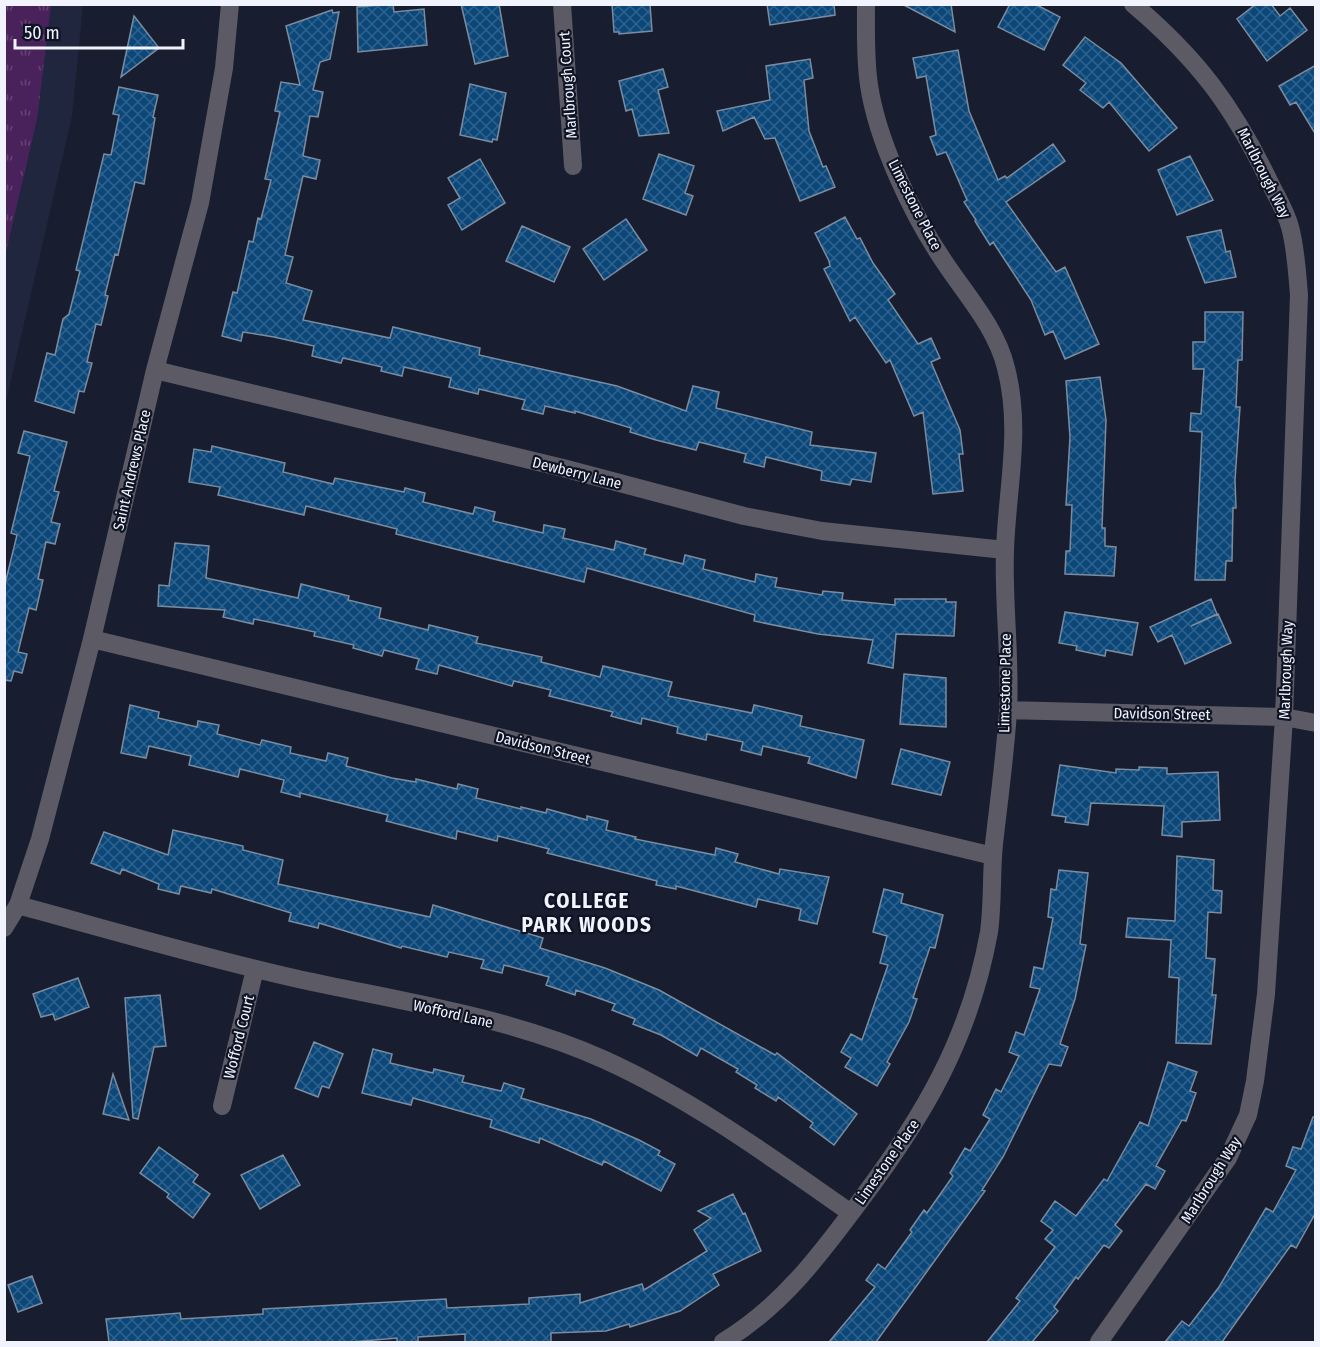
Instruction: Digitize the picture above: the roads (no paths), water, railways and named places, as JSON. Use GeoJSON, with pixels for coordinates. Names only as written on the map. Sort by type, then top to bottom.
{"type":"FeatureCollection","features":[{"type":"Feature","properties":{"kind":"street","name":"Saint Andrews Place"},"geometry":{"type":"LineString","coordinates":[[4,928],[18,905],[40,840],[92,639],[154,370],[202,193],[224,68],[230,4]]}},
{"type":"Feature","properties":{"kind":"street","name":"Marlbrough Court"},"geometry":{"type":"LineString","coordinates":[[562,4],[573,166]]}},
{"type":"Feature","properties":{"kind":"street","name":"Limestone Place"},"geometry":{"type":"LineString","coordinates":[[723,1342],[749,1327],[775,1305],[807,1271],[906,1140],[940,1080],[961,1034],[977,985],[989,928],[993,856],[1008,710],[1005,550],[1015,437],[1007,372],[1001,350],[989,328],[941,258],[889,154],[876,117],[869,85],[866,4]]}},
{"type":"Feature","properties":{"kind":"street","name":"Marlbrough Way"},"geometry":{"type":"LineString","coordinates":[[1099,1342],[1218,1173],[1248,1115],[1266,994],[1284,717],[1299,295],[1296,256],[1290,225],[1254,150],[1227,103],[1195,62],[1133,4]]}},
{"type":"Feature","properties":{"kind":"street","name":"Dewberry Lane"},"geometry":{"type":"LineString","coordinates":[[154,370],[562,468],[744,516],[822,531],[1005,550]]}},
{"type":"Feature","properties":{"kind":"street","name":"Davidson Street"},"geometry":{"type":"LineString","coordinates":[[92,639],[993,856]]}},
{"type":"Feature","properties":{"kind":"street","name":"Davidson Street"},"geometry":{"type":"LineString","coordinates":[[1008,710],[1284,717],[1316,723]]}},
{"type":"Feature","properties":{"kind":"street","name":"Wofford Lane"},"geometry":{"type":"LineString","coordinates":[[18,905],[255,969],[478,1019],[551,1039],[604,1060],[656,1085],[735,1133],[851,1213]]}},
{"type":"Feature","properties":{"kind":"street","name":"Wofford Court"},"geometry":{"type":"LineString","coordinates":[[222,1106],[255,969]]}},
{"type":"Feature","properties":{"kind":"district","name":"COLLEGE PARK WOODS"},"geometry":{"type":"Point","coordinates":[587,913]}}]}
